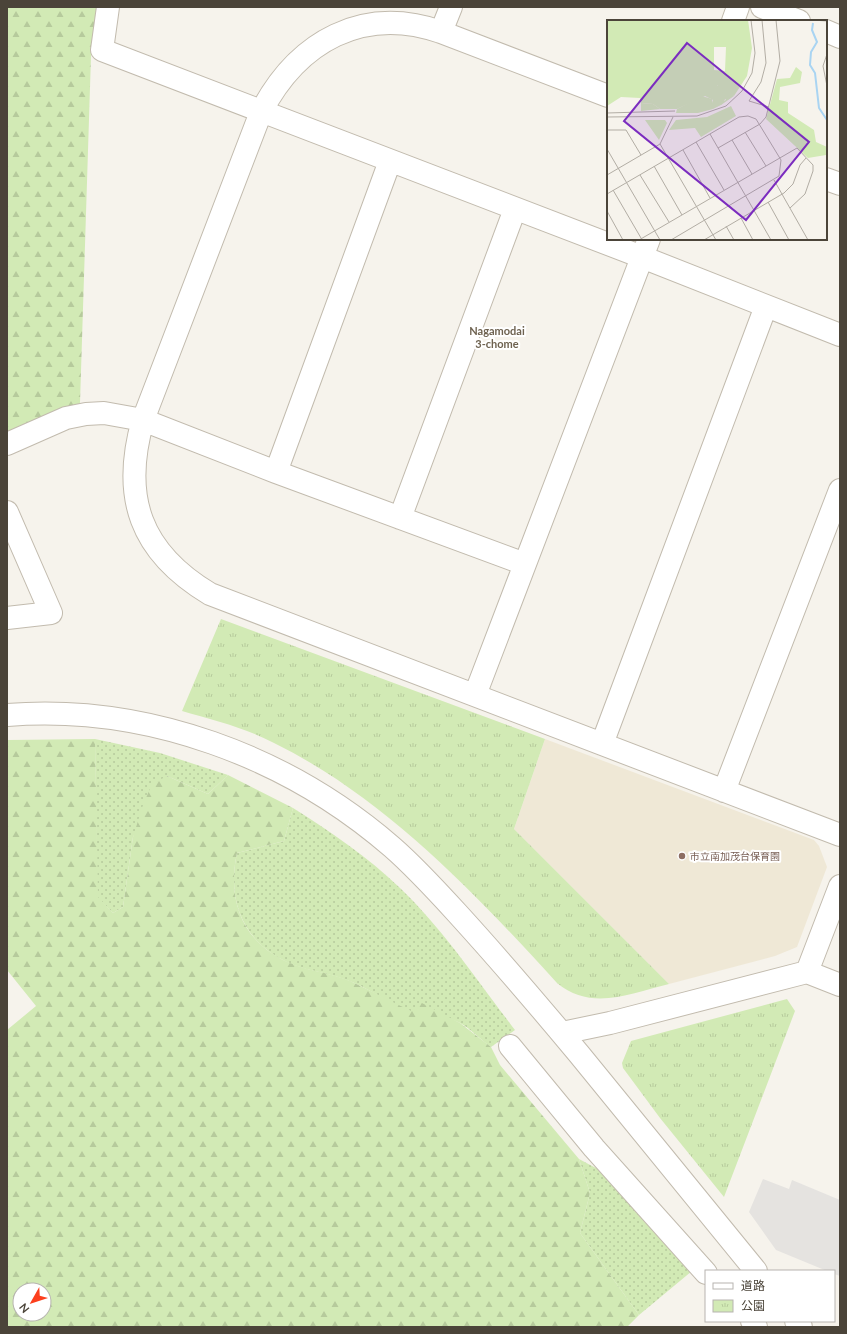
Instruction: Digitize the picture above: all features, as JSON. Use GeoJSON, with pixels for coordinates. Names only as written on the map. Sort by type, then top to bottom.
{"type":"FeatureCollection","features":[{"type":"Feature","properties":{"kind":"street"},"geometry":{"type":"LineString","coordinates":[[108,7],[102,50],[515,209],[607,236]]}},
{"type":"Feature","properties":{"kind":"street"},"geometry":{"type":"LineString","coordinates":[[441,32],[451,7]]}},
{"type":"Feature","properties":{"kind":"street"},"geometry":{"type":"LineString","coordinates":[[733,20],[738,7]]}},
{"type":"Feature","properties":{"kind":"street"},"geometry":{"type":"LineString","coordinates":[[762,7],[796,20]]}},
{"type":"Feature","properties":{"kind":"street"},"geometry":{"type":"LineString","coordinates":[[607,96],[425,26],[390,23],[362,26],[320,43],[301,57],[285,73],[271,92],[261,112],[143,420],[136,443],[133,470],[138,508],[153,542],[176,570],[192,583],[210,594],[840,835]]}},
{"type":"Feature","properties":{"kind":"street"},"geometry":{"type":"LineString","coordinates":[[827,31],[840,37]]}},
{"type":"Feature","properties":{"kind":"street"},"geometry":{"type":"LineString","coordinates":[[276,472],[390,161]]}},
{"type":"Feature","properties":{"kind":"street"},"geometry":{"type":"LineString","coordinates":[[827,179],[840,184]]}},
{"type":"Feature","properties":{"kind":"street"},"geometry":{"type":"LineString","coordinates":[[400,518],[515,209]]}},
{"type":"Feature","properties":{"kind":"street"},"geometry":{"type":"LineString","coordinates":[[619,240],[646,248],[766,306],[840,335]]}},
{"type":"Feature","properties":{"kind":"street"},"geometry":{"type":"LineString","coordinates":[[475,695],[646,248]]}},
{"type":"Feature","properties":{"kind":"street"},"geometry":{"type":"LineString","coordinates":[[602,744],[766,306]]}},
{"type":"Feature","properties":{"kind":"street"},"geometry":{"type":"LineString","coordinates":[[7,444],[66,418],[86,414],[104,413],[143,420],[276,472],[525,564]]}},
{"type":"Feature","properties":{"kind":"street"},"geometry":{"type":"LineString","coordinates":[[724,791],[840,490]]}},
{"type":"Feature","properties":{"kind":"street"},"geometry":{"type":"LineString","coordinates":[[7,512],[51,613],[7,618]]}},
{"type":"Feature","properties":{"kind":"street"},"geometry":{"type":"LineString","coordinates":[[7,715],[82,715],[166,729],[228,749],[293,778],[324,796],[360,820],[424,877],[509,969],[755,1270]]}},
{"type":"Feature","properties":{"kind":"street"},"geometry":{"type":"LineString","coordinates":[[807,972],[840,886]]}},
{"type":"Feature","properties":{"kind":"street"},"geometry":{"type":"LineString","coordinates":[[562,1033],[610,1023],[677,1004],[807,972],[840,985]]}},
{"type":"Feature","properties":{"kind":"street"},"geometry":{"type":"LineString","coordinates":[[510,1046],[594,1148],[705,1272]]}},
{"type":"Feature","properties":{"kind":"shaded area","name":"市立南加茂台保育園"},"geometry":{"type":"Polygon","coordinates":[[[545,739],[814,840],[819,846],[827,867],[797,947],[775,956],[669,984],[514,829],[545,739]]]}},
{"type":"Feature","properties":{"kind":"shaded area"},"geometry":{"type":"Polygon","coordinates":[[[763,1179],[789,1189],[792,1180],[840,1200],[840,1276],[835,1274],[835,1270],[825,1270],[776,1250],[749,1212],[763,1179]]]}},
{"type":"Feature","properties":{"kind":"green space"},"geometry":{"type":"Polygon","coordinates":[[[7,7],[98,7],[91,56],[80,403],[77,407],[7,437],[7,7]]]}},
{"type":"Feature","properties":{"kind":"green space"},"geometry":{"type":"Polygon","coordinates":[[[221,619],[545,739],[514,829],[669,984],[612,998],[584,997],[570,992],[557,983],[461,882],[391,819],[353,791],[314,765],[274,743],[229,725],[182,711],[221,619]]]}},
{"type":"Feature","properties":{"kind":"green space"},"geometry":{"type":"Polygon","coordinates":[[[95,739],[160,753],[228,775],[208,794],[167,776],[133,837],[123,907],[113,913],[97,897],[95,739]]]}},
{"type":"Feature","properties":{"kind":"green space"},"geometry":{"type":"Polygon","coordinates":[[[95,739],[98,897],[113,913],[123,907],[133,837],[143,805],[152,784],[167,776],[208,794],[228,775],[293,808],[284,841],[237,853],[234,871],[234,889],[237,906],[243,921],[252,935],[263,947],[278,957],[295,965],[345,979],[411,1011],[420,1002],[460,1023],[491,1047],[500,1065],[579,1159],[590,1193],[580,1233],[639,1315],[627,1327],[7,1327],[7,1030],[36,1006],[7,970],[7,740],[95,739]]]}},
{"type":"Feature","properties":{"kind":"green space"},"geometry":{"type":"Polygon","coordinates":[[[293,808],[349,845],[388,877],[416,904],[446,939],[515,1030],[491,1047],[468,1028],[454,1020],[410,1011],[352,982],[294,965],[277,957],[263,947],[243,921],[237,905],[234,889],[234,871],[237,853],[284,841],[293,808]]]}},
{"type":"Feature","properties":{"kind":"green space"},"geometry":{"type":"Polygon","coordinates":[[[787,999],[795,1011],[724,1197],[660,1118],[623,1068],[622,1063],[631,1041],[787,999]]]}},
{"type":"Feature","properties":{"kind":"green space"},"geometry":{"type":"Polygon","coordinates":[[[579,1159],[609,1175],[692,1271],[639,1315],[580,1233],[590,1193],[579,1159]]]}},
{"type":"Feature","properties":{"kind":"place","name":"市立南加茂台保育園"},"geometry":{"type":"Point","coordinates":[682,856]}},
{"type":"Feature","properties":{"kind":"district","name":"Nagamodai 3-chome"},"geometry":{"type":"Point","coordinates":[497,336]}}]}
